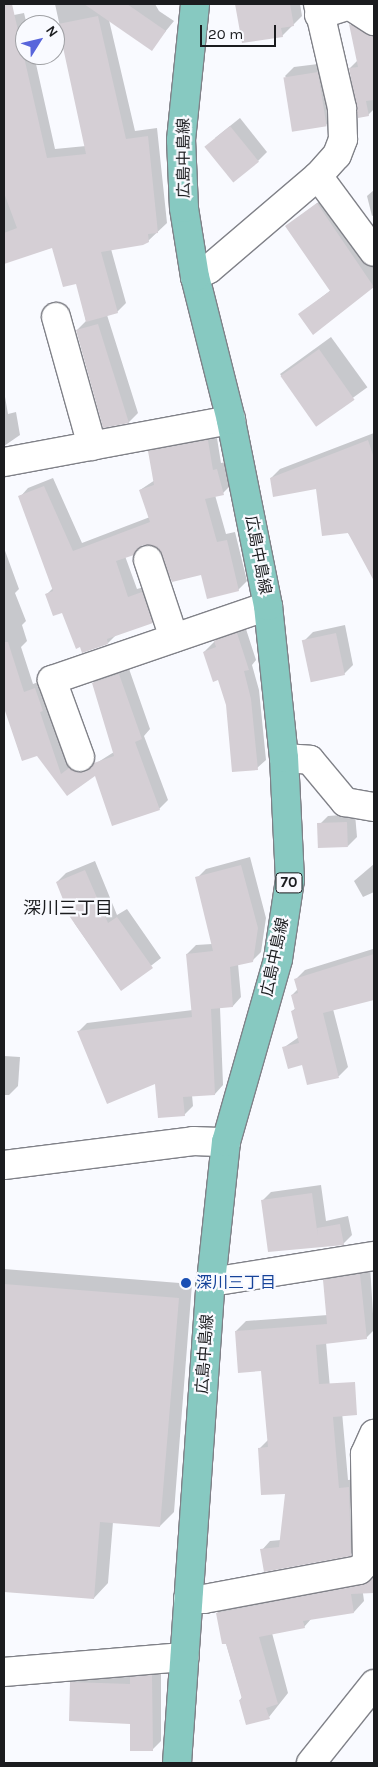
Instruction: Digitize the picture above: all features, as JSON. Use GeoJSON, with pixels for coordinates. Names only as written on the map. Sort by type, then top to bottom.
{"type":"FeatureCollection","features":[{"type":"Feature","properties":{"kind":"main road","name":"広島中島線"},"geometry":{"type":"LineString","coordinates":[[177,1763],[210,1282],[226,1142],[278,959],[290,880],[284,758],[268,606],[231,420],[195,277],[184,208],[181,140],[195,4]]}},
{"type":"Feature","properties":{"kind":"street"},"geometry":{"type":"LineString","coordinates":[[195,277],[209,269],[318,176],[337,155],[343,139],[342,108],[318,9],[349,5],[374,21]]}},
{"type":"Feature","properties":{"kind":"street"},"geometry":{"type":"LineString","coordinates":[[318,176],[374,252]]}},
{"type":"Feature","properties":{"kind":"street"},"geometry":{"type":"LineString","coordinates":[[56,317],[92,446]]}},
{"type":"Feature","properties":{"kind":"street"},"geometry":{"type":"LineString","coordinates":[[4,462],[231,420]]}},
{"type":"Feature","properties":{"kind":"street"},"geometry":{"type":"LineString","coordinates":[[148,560],[174,638]]}},
{"type":"Feature","properties":{"kind":"street"},"geometry":{"type":"LineString","coordinates":[[80,757],[52,680],[268,606]]}},
{"type":"Feature","properties":{"kind":"street"},"geometry":{"type":"LineString","coordinates":[[284,758],[310,760],[345,802],[374,808]]}},
{"type":"Feature","properties":{"kind":"street"},"geometry":{"type":"LineString","coordinates":[[4,1165],[193,1141],[226,1142]]}},
{"type":"Feature","properties":{"kind":"street"},"geometry":{"type":"LineString","coordinates":[[210,1282],[374,1259]]}},
{"type":"Feature","properties":{"kind":"street"},"geometry":{"type":"LineString","coordinates":[[188,1598],[204,1599],[359,1570],[367,1562],[365,1454],[374,1434]]}},
{"type":"Feature","properties":{"kind":"street"},"geometry":{"type":"LineString","coordinates":[[4,1672],[184,1656]]}},
{"type":"Feature","properties":{"kind":"street"},"geometry":{"type":"LineString","coordinates":[[311,1763],[374,1684]]}},
{"type":"Feature","properties":{"kind":"building"},"geometry":{"type":"Polygon","coordinates":[[[12,4],[15,17],[15,65],[26,65],[47,158],[86,154],[65,56],[65,23],[98,16],[126,139],[148,136],[158,233],[148,234],[149,242],[143,245],[101,252],[118,313],[86,322],[76,284],[63,287],[52,248],[4,264],[4,233],[17,228],[4,193],[4,5],[12,4]]]}},
{"type":"Feature","properties":{"kind":"building"},"geometry":{"type":"Polygon","coordinates":[[[84,4],[127,4],[166,31],[152,51],[84,4]]]}},
{"type":"Feature","properties":{"kind":"building"},"geometry":{"type":"Polygon","coordinates":[[[235,4],[290,4],[294,26],[281,28],[283,37],[242,43],[235,4]]]}},
{"type":"Feature","properties":{"kind":"building"},"geometry":{"type":"Polygon","coordinates":[[[349,24],[374,36],[374,100],[366,101],[369,116],[358,118],[349,68],[358,67],[349,24]]]}},
{"type":"Feature","properties":{"kind":"building"},"geometry":{"type":"Polygon","coordinates":[[[318,72],[327,126],[292,132],[283,77],[318,72]]]}},
{"type":"Feature","properties":{"kind":"building"},"geometry":{"type":"Polygon","coordinates":[[[230,126],[259,162],[233,183],[204,147],[230,126]]]}},
{"type":"Feature","properties":{"kind":"building"},"geometry":{"type":"Polygon","coordinates":[[[317,203],[374,287],[313,335],[298,314],[330,291],[285,226],[317,203]]]}},
{"type":"Feature","properties":{"kind":"building"},"geometry":{"type":"Polygon","coordinates":[[[98,324],[129,423],[103,428],[76,330],[98,324]]]}},
{"type":"Feature","properties":{"kind":"building"},"geometry":{"type":"Polygon","coordinates":[[[319,349],[355,400],[316,427],[280,376],[319,349]]]}},
{"type":"Feature","properties":{"kind":"building"},"geometry":{"type":"Polygon","coordinates":[[[208,440],[213,470],[217,469],[224,495],[205,499],[217,542],[227,540],[239,591],[207,599],[201,575],[172,582],[157,547],[143,545],[134,555],[116,561],[128,597],[142,592],[153,623],[107,639],[108,644],[82,653],[80,647],[76,649],[62,613],[53,616],[45,594],[53,591],[18,496],[44,486],[73,551],[150,522],[139,490],[154,485],[148,451],[208,440]]]}},
{"type":"Feature","properties":{"kind":"building"},"geometry":{"type":"Polygon","coordinates":[[[368,440],[374,458],[374,581],[348,533],[322,536],[316,489],[273,497],[270,478],[368,440]]]}},
{"type":"Feature","properties":{"kind":"building"},"geometry":{"type":"Polygon","coordinates":[[[237,633],[249,670],[244,671],[251,699],[258,770],[232,772],[226,705],[218,680],[213,682],[203,652],[216,647],[214,641],[237,633]]]}},
{"type":"Feature","properties":{"kind":"building"},"geometry":{"type":"Polygon","coordinates":[[[336,633],[345,675],[311,682],[302,640],[336,633]]]}},
{"type":"Feature","properties":{"kind":"building"},"geometry":{"type":"Polygon","coordinates":[[[4,642],[8,642],[24,692],[35,688],[43,711],[40,712],[61,774],[69,768],[85,772],[94,763],[114,756],[92,683],[119,674],[142,739],[135,742],[160,810],[112,826],[95,776],[67,796],[37,756],[22,761],[4,708],[4,642]]]}},
{"type":"Feature","properties":{"kind":"building"},"geometry":{"type":"Polygon","coordinates":[[[347,822],[348,847],[318,848],[317,823],[347,822]]]}},
{"type":"Feature","properties":{"kind":"building"},"geometry":{"type":"Polygon","coordinates":[[[241,865],[258,928],[253,962],[230,967],[233,1007],[211,1009],[215,1095],[183,1097],[185,1116],[158,1118],[155,1084],[107,1104],[77,1031],[192,1017],[186,954],[213,951],[195,877],[241,865]]]}},
{"type":"Feature","properties":{"kind":"building"},"geometry":{"type":"Polygon","coordinates":[[[85,870],[108,923],[117,917],[153,968],[121,991],[70,917],[56,882],[85,870]]]}},
{"type":"Feature","properties":{"kind":"building"},"geometry":{"type":"Polygon","coordinates":[[[374,954],[374,1000],[323,1013],[339,1078],[307,1085],[302,1065],[288,1069],[282,1047],[299,1043],[291,1011],[295,1010],[291,995],[298,993],[294,979],[374,954]]]}},
{"type":"Feature","properties":{"kind":"building"},"geometry":{"type":"Polygon","coordinates":[[[312,1193],[318,1237],[317,1228],[340,1224],[344,1245],[268,1252],[261,1200],[312,1193]]]}},
{"type":"Feature","properties":{"kind":"building"},"geometry":{"type":"Polygon","coordinates":[[[360,1274],[367,1339],[316,1345],[319,1384],[355,1382],[357,1415],[333,1417],[339,1488],[349,1487],[351,1556],[264,1572],[260,1549],[279,1547],[285,1494],[261,1495],[258,1448],[268,1447],[261,1371],[238,1373],[235,1331],[327,1324],[323,1280],[360,1274]]]}},
{"type":"Feature","properties":{"kind":"building"},"geometry":{"type":"Polygon","coordinates":[[[4,1284],[179,1298],[160,1527],[100,1522],[94,1599],[4,1592],[4,1284]]]}},
{"type":"Feature","properties":{"kind":"building"},"geometry":{"type":"Polygon","coordinates":[[[374,1577],[374,1593],[351,1594],[354,1613],[303,1621],[305,1628],[259,1637],[278,1704],[266,1708],[270,1719],[246,1725],[239,1700],[242,1699],[226,1644],[222,1644],[216,1613],[362,1585],[374,1577]]]}},
{"type":"Feature","properties":{"kind":"building"},"geometry":{"type":"Polygon","coordinates":[[[152,1675],[153,1751],[130,1751],[130,1724],[69,1721],[70,1682],[130,1684],[130,1677],[152,1675]]]}},
{"type":"Feature","properties":{"kind":"place","name":"深川三丁目"},"geometry":{"type":"Point","coordinates":[186,1283]}},
{"type":"Feature","properties":{"kind":"district","name":"深川三丁目"},"geometry":{"type":"Point","coordinates":[68,908]}}]}
